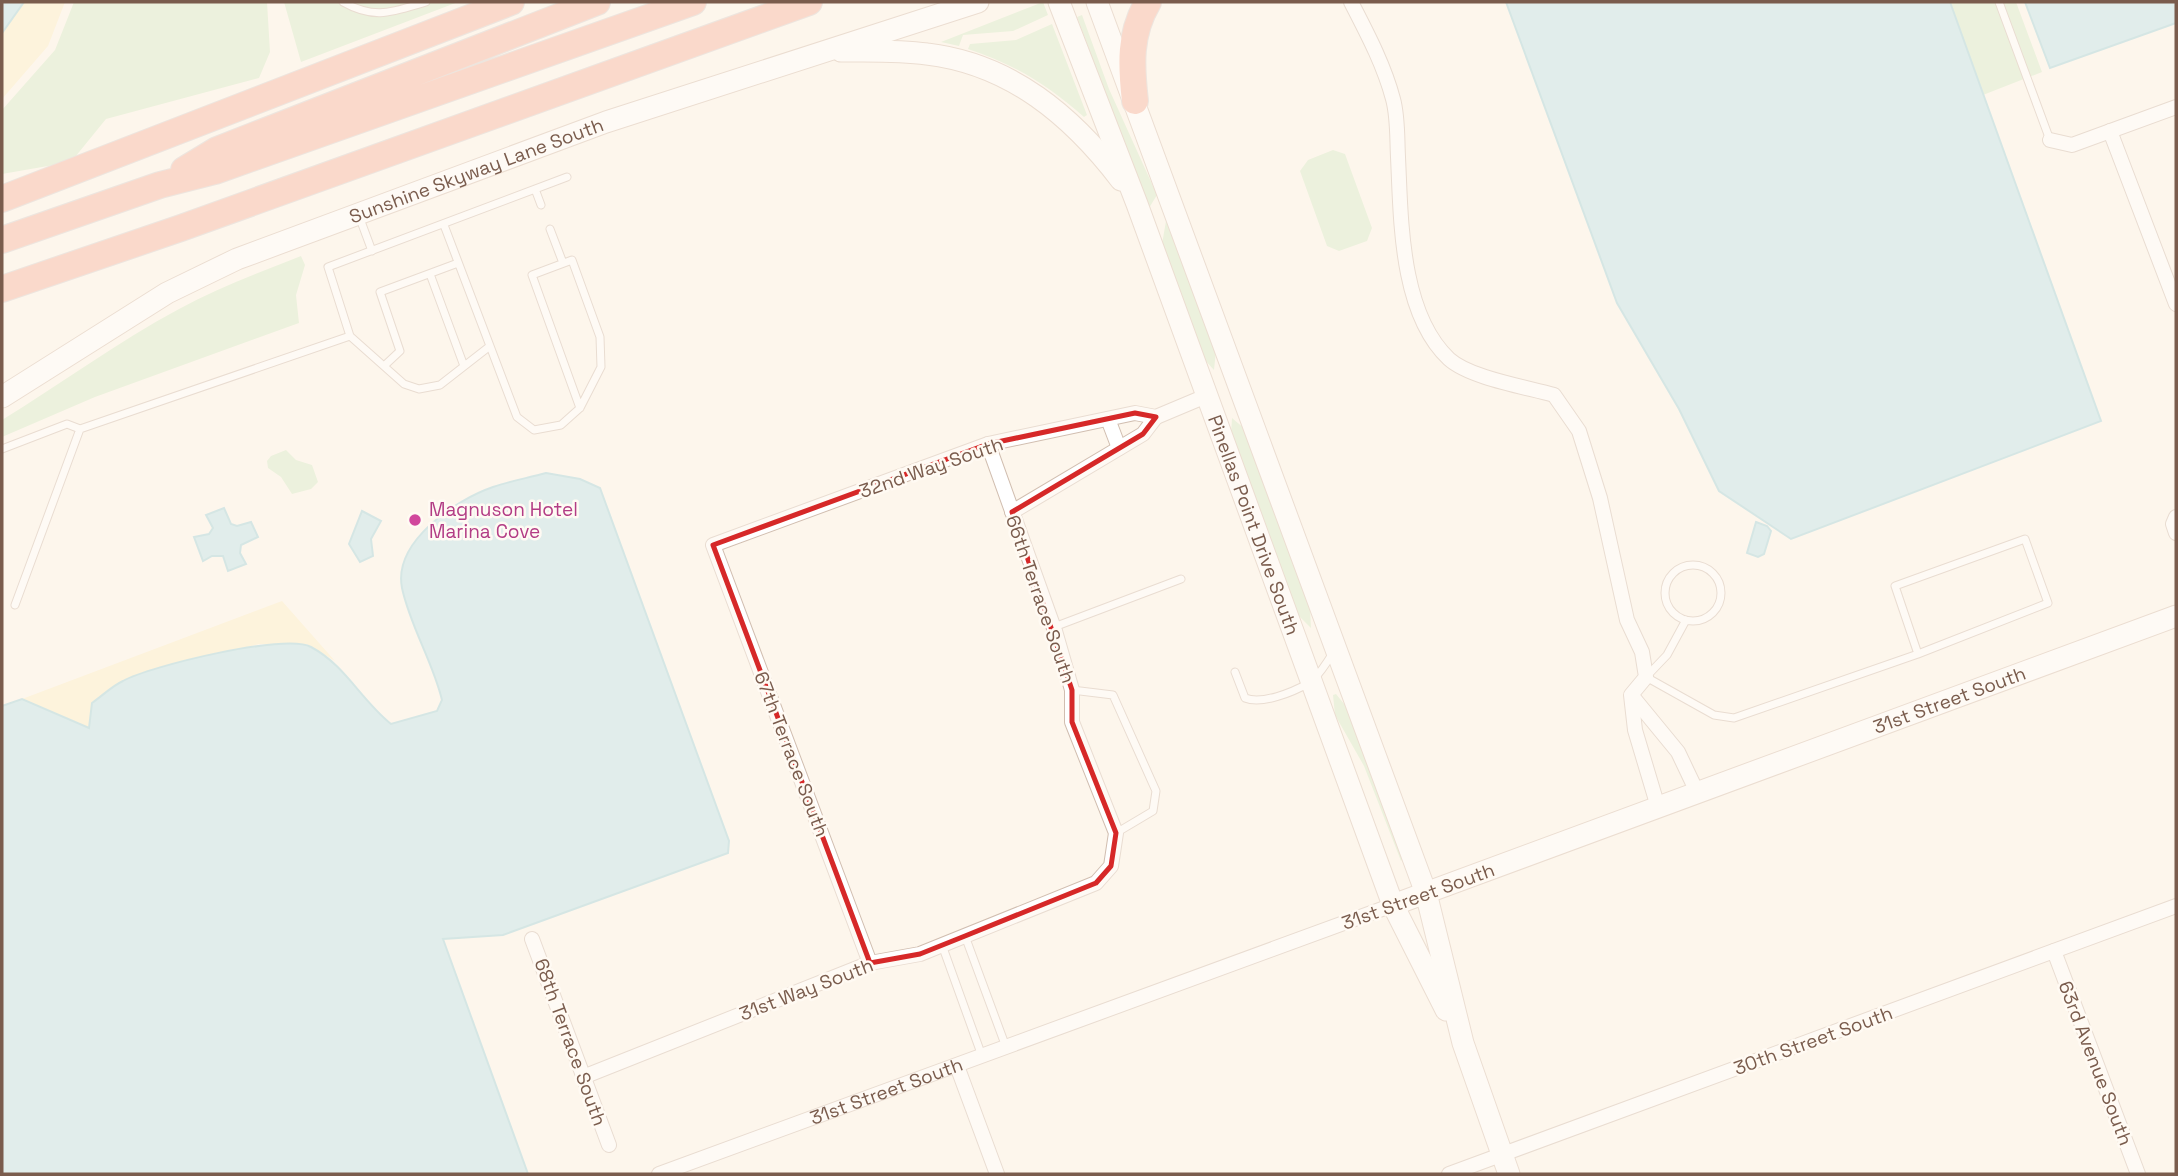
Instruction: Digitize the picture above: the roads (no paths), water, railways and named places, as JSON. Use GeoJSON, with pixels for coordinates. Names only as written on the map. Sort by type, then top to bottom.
{"type":"FeatureCollection","features":[{"type":"Feature","properties":{"kind":"highway"},"geometry":{"type":"LineString","coordinates":[[2,199],[511,2]]}},
{"type":"Feature","properties":{"kind":"highway"},"geometry":{"type":"LineString","coordinates":[[160,185],[218,150],[597,2]]}},
{"type":"Feature","properties":{"kind":"highway"},"geometry":{"type":"LineString","coordinates":[[2,240],[160,185],[215,171],[693,2]]}},
{"type":"Feature","properties":{"kind":"highway"},"geometry":{"type":"LineString","coordinates":[[2,289],[181,229],[809,2]]}},
{"type":"Feature","properties":{"kind":"highway"},"geometry":{"type":"LineString","coordinates":[[1135,102],[1130,57],[1134,37],[1148,2]]}},
{"type":"Feature","properties":{"kind":"street","name":"Sunshine Skyway Lane South"},"geometry":{"type":"LineString","coordinates":[[2,397],[167,293],[237,259],[606,122],[821,50],[978,2]]}},
{"type":"Feature","properties":{"kind":"street","name":"Pinellas Point Drive South"},"geometry":{"type":"LineString","coordinates":[[1059,2],[1137,204],[1392,905],[1463,1043]]}},
{"type":"Feature","properties":{"kind":"street","name":"Pinellas Point Drive South"},"geometry":{"type":"LineString","coordinates":[[1097,2],[1426,893],[1463,1043],[1506,1164]]}},
{"type":"Feature","properties":{"kind":"street"},"geometry":{"type":"LineString","coordinates":[[1350,2],[1375,49],[1394,100],[1402,237],[1410,281],[1426,328],[1450,360],[1477,373],[1555,395],[1578,431],[1600,498],[1627,620],[1642,652],[1646,677],[1631,695],[1635,730],[1658,807]]}},
{"type":"Feature","properties":{"kind":"street"},"geometry":{"type":"LineString","coordinates":[[821,50],[929,54],[973,65],[1014,81],[1042,98],[1080,131],[1137,204]]}},
{"type":"Feature","properties":{"kind":"street"},"geometry":{"type":"LineString","coordinates":[[2050,140],[2072,145],[2176,107]]}},
{"type":"Feature","properties":{"kind":"street"},"geometry":{"type":"LineString","coordinates":[[2110,131],[2176,304]]}},
{"type":"Feature","properties":{"kind":"street"},"geometry":{"type":"LineString","coordinates":[[1149,237],[1157,216],[1172,201]]}},
{"type":"Feature","properties":{"kind":"street"},"geometry":{"type":"LineString","coordinates":[[1206,396],[1239,384]]}},
{"type":"Feature","properties":{"kind":"street","name":"32nd Way South"},"geometry":{"type":"LineString","coordinates":[[713,545],[988,444],[1135,413],[1156,416],[1206,396]]}},
{"type":"Feature","properties":{"kind":"street","name":"32nd Way South"},"geometry":{"type":"LineString","coordinates":[[1012,512],[1143,435],[1156,416]]}},
{"type":"Feature","properties":{"kind":"street"},"geometry":{"type":"LineString","coordinates":[[1108,419],[1119,448]]}},
{"type":"Feature","properties":{"kind":"street","name":"66th Terrace South"},"geometry":{"type":"LineString","coordinates":[[988,444],[1054,628],[1072,690],[1072,723],[1116,833]]}},
{"type":"Feature","properties":{"kind":"street"},"geometry":{"type":"LineString","coordinates":[[2176,517],[2173,524],[2176,533]]}},
{"type":"Feature","properties":{"kind":"street","name":"67th Terrace South"},"geometry":{"type":"LineString","coordinates":[[713,545],[870,963]]}},
{"type":"Feature","properties":{"kind":"street","name":"31st Street South"},"geometry":{"type":"LineString","coordinates":[[659,1174],[2176,616]]}},
{"type":"Feature","properties":{"kind":"street"},"geometry":{"type":"LineString","coordinates":[[1631,695],[1678,752],[1697,792]]}},
{"type":"Feature","properties":{"kind":"street","name":"31st Way South"},"geometry":{"type":"LineString","coordinates":[[583,1077],[870,963],[920,954],[1096,883],[1111,866],[1116,833]]}},
{"type":"Feature","properties":{"kind":"street","name":"30th Street South"},"geometry":{"type":"LineString","coordinates":[[1449,1174],[1506,1164],[2176,906]]}},
{"type":"Feature","properties":{"kind":"street","name":"68th Terrace South"},"geometry":{"type":"LineString","coordinates":[[533,939],[608,1145]]}},
{"type":"Feature","properties":{"kind":"street","name":"63rd Avenue South"},"geometry":{"type":"LineString","coordinates":[[2054,951],[2138,1174]]}},
{"type":"Feature","properties":{"kind":"street"},"geometry":{"type":"LineString","coordinates":[[957,1066],[997,1174]]}},
{"type":"Feature","properties":{"kind":"lane"},"geometry":{"type":"LineString","coordinates":[[342,2],[375,14],[391,13],[426,2]]}},
{"type":"Feature","properties":{"kind":"lane"},"geometry":{"type":"LineString","coordinates":[[388,2],[391,13]]}},
{"type":"Feature","properties":{"kind":"lane"},"geometry":{"type":"LineString","coordinates":[[2000,2],[2050,140]]}},
{"type":"Feature","properties":{"kind":"lane"},"geometry":{"type":"LineString","coordinates":[[490,346],[440,385],[419,389],[404,384],[350,336],[328,267],[567,177]]}},
{"type":"Feature","properties":{"kind":"lane"},"geometry":{"type":"LineString","coordinates":[[535,189],[541,205]]}},
{"type":"Feature","properties":{"kind":"lane"},"geometry":{"type":"LineString","coordinates":[[359,213],[372,251]]}},
{"type":"Feature","properties":{"kind":"lane"},"geometry":{"type":"LineString","coordinates":[[444,225],[517,417],[534,430],[561,425],[580,408],[601,368],[600,337],[572,260],[532,275],[580,408]]}},
{"type":"Feature","properties":{"kind":"lane"},"geometry":{"type":"LineString","coordinates":[[550,229],[563,263]]}},
{"type":"Feature","properties":{"kind":"lane"},"geometry":{"type":"LineString","coordinates":[[384,366],[400,351],[380,292],[458,263]]}},
{"type":"Feature","properties":{"kind":"lane"},"geometry":{"type":"LineString","coordinates":[[430,274],[464,366]]}},
{"type":"Feature","properties":{"kind":"lane"},"geometry":{"type":"LineString","coordinates":[[2,449],[67,424],[80,429],[350,336]]}},
{"type":"Feature","properties":{"kind":"lane"},"geometry":{"type":"LineString","coordinates":[[15,605],[80,429]]}},
{"type":"Feature","properties":{"kind":"lane"},"geometry":{"type":"LineString","coordinates":[[1686,620],[1667,655],[1646,677],[1714,715],[1734,718],[1918,654],[2048,603],[2025,539],[1895,586],[1918,654]]}},
{"type":"Feature","properties":{"kind":"lane"},"geometry":{"type":"LineString","coordinates":[[1702,566],[1710,571],[1720,587],[1718,605],[1704,618],[1686,620],[1671,610],[1665,594],[1666,585],[1670,577],[1683,567],[1702,566]]}},
{"type":"Feature","properties":{"kind":"lane"},"geometry":{"type":"LineString","coordinates":[[1054,628],[1181,579]]}},
{"type":"Feature","properties":{"kind":"lane"},"geometry":{"type":"LineString","coordinates":[[1235,672],[1245,698],[1254,702],[1311,682],[1337,649]]}},
{"type":"Feature","properties":{"kind":"lane"},"geometry":{"type":"LineString","coordinates":[[1072,690],[1113,695],[1156,791],[1153,811],[1116,833]]}},
{"type":"Feature","properties":{"kind":"lane"},"geometry":{"type":"LineString","coordinates":[[965,936],[1006,1048]]}},
{"type":"Feature","properties":{"kind":"lane"},"geometry":{"type":"LineString","coordinates":[[942,945],[982,1056]]}},
{"type":"Feature","properties":{"kind":"water"},"geometry":{"type":"Polygon","coordinates":[[[2,2],[24,2],[2,33],[2,2]]]}},
{"type":"Feature","properties":{"kind":"water"},"geometry":{"type":"Polygon","coordinates":[[[1506,2],[1950,2],[2101,421],[1791,539],[1719,491],[1679,409],[1617,303],[1506,2]]]}},
{"type":"Feature","properties":{"kind":"water"},"geometry":{"type":"Polygon","coordinates":[[[2025,2],[2176,2],[2176,23],[2050,68],[2025,2]]]}},
{"type":"Feature","properties":{"kind":"water"},"geometry":{"type":"Polygon","coordinates":[[[546,473],[580,479],[600,488],[729,841],[728,853],[503,935],[443,939],[528,1174],[2,1174],[2,706],[22,699],[89,728],[92,703],[123,681],[160,667],[217,653],[274,644],[297,644],[311,647],[334,663],[391,724],[437,711],[442,700],[402,588],[402,571],[407,555],[430,525],[461,502],[493,487],[546,473]]]}},
{"type":"Feature","properties":{"kind":"water"},"geometry":{"type":"Polygon","coordinates":[[[224,508],[231,524],[237,526],[251,522],[258,537],[241,545],[240,553],[246,564],[228,571],[223,556],[212,556],[203,561],[194,537],[209,534],[213,528],[206,515],[224,508]]]}},
{"type":"Feature","properties":{"kind":"water"},"geometry":{"type":"Polygon","coordinates":[[[362,511],[381,521],[371,539],[373,556],[360,562],[349,544],[362,511]]]}},
{"type":"Feature","properties":{"kind":"water"},"geometry":{"type":"Polygon","coordinates":[[[1756,522],[1767,526],[1771,531],[1764,554],[1758,557],[1747,553],[1756,522]]]}},
{"type":"Feature","properties":{"kind":"place","name":"Magnuson Hotel Marina Cove"},"geometry":{"type":"Point","coordinates":[415,520]}}]}
